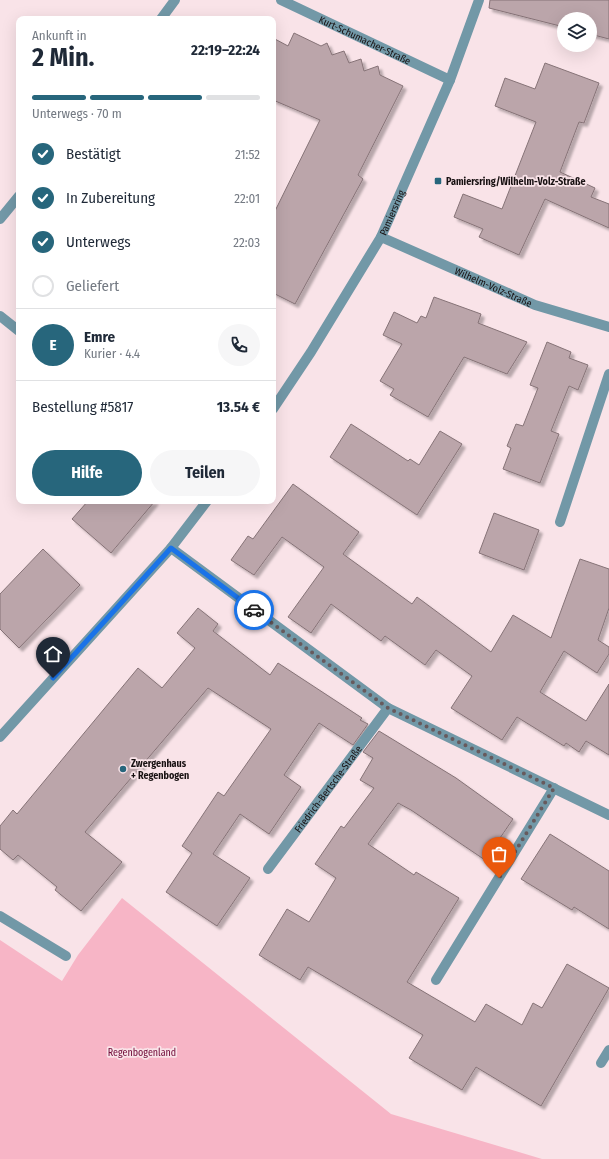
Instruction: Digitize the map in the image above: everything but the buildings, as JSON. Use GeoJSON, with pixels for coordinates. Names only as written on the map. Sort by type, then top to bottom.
{"type":"FeatureCollection","features":[{"type":"Feature","properties":{"kind":"street"},"geometry":{"type":"LineString","coordinates":[[163,16],[175,0]]}},
{"type":"Feature","properties":{"kind":"street","name":"Kurt-Schumacher-Straße"},"geometry":{"type":"LineString","coordinates":[[281,0],[450,80]]}},
{"type":"Feature","properties":{"kind":"street","name":"Pamiersring"},"geometry":{"type":"LineString","coordinates":[[276,404],[311,352],[381,238],[450,80],[479,0]]}},
{"type":"Feature","properties":{"kind":"street"},"geometry":{"type":"LineString","coordinates":[[0,219],[16,200]]}},
{"type":"Feature","properties":{"kind":"street","name":"Wilhelm-Volz-Straße"},"geometry":{"type":"LineString","coordinates":[[381,238],[535,305],[609,327]]}},
{"type":"Feature","properties":{"kind":"street"},"geometry":{"type":"LineString","coordinates":[[0,316],[16,329]]}},
{"type":"Feature","properties":{"kind":"street"},"geometry":{"type":"LineString","coordinates":[[560,522],[609,374]]}},
{"type":"Feature","properties":{"kind":"street"},"geometry":{"type":"LineString","coordinates":[[0,737],[171,548],[205,504]]}},
{"type":"Feature","properties":{"kind":"street"},"geometry":{"type":"LineString","coordinates":[[171,548],[388,708],[609,815]]}},
{"type":"Feature","properties":{"kind":"street","name":"Friedrich-Bertsche-Straße"},"geometry":{"type":"LineString","coordinates":[[268,869],[388,708]]}},
{"type":"Feature","properties":{"kind":"street"},"geometry":{"type":"LineString","coordinates":[[436,980],[554,788]]}},
{"type":"Feature","properties":{"kind":"street"},"geometry":{"type":"LineString","coordinates":[[0,916],[66,956]]}},
{"type":"Feature","properties":{"kind":"street"},"geometry":{"type":"LineString","coordinates":[[601,1063],[609,1050]]}},
{"type":"Feature","properties":{"kind":"green space","name":"Regenbogenland"},"geometry":{"type":"Polygon","coordinates":[[[122,898],[391,1114],[542,1159],[0,1159],[0,940],[62,981],[78,955],[122,898]]]}},
{"type":"Feature","properties":{"kind":"way so far"},"geometry":{"type":"LineString","coordinates":[[254,610],[298,644],[388,708],[554,788],[499,878]]}},
{"type":"Feature","properties":{"kind":"place","name":"Pamiersring/Wilhelm-Volz-Straße"},"geometry":{"type":"Point","coordinates":[438,181]}},
{"type":"Feature","properties":{"kind":"place","name":"Zwergenhaus + Regenbogen"},"geometry":{"type":"Point","coordinates":[123,769]}},
{"type":"Feature","properties":{"kind":"route"},"geometry":{"type":"LineString","coordinates":[[53,678],[171,548],[254,610]]}}]}
